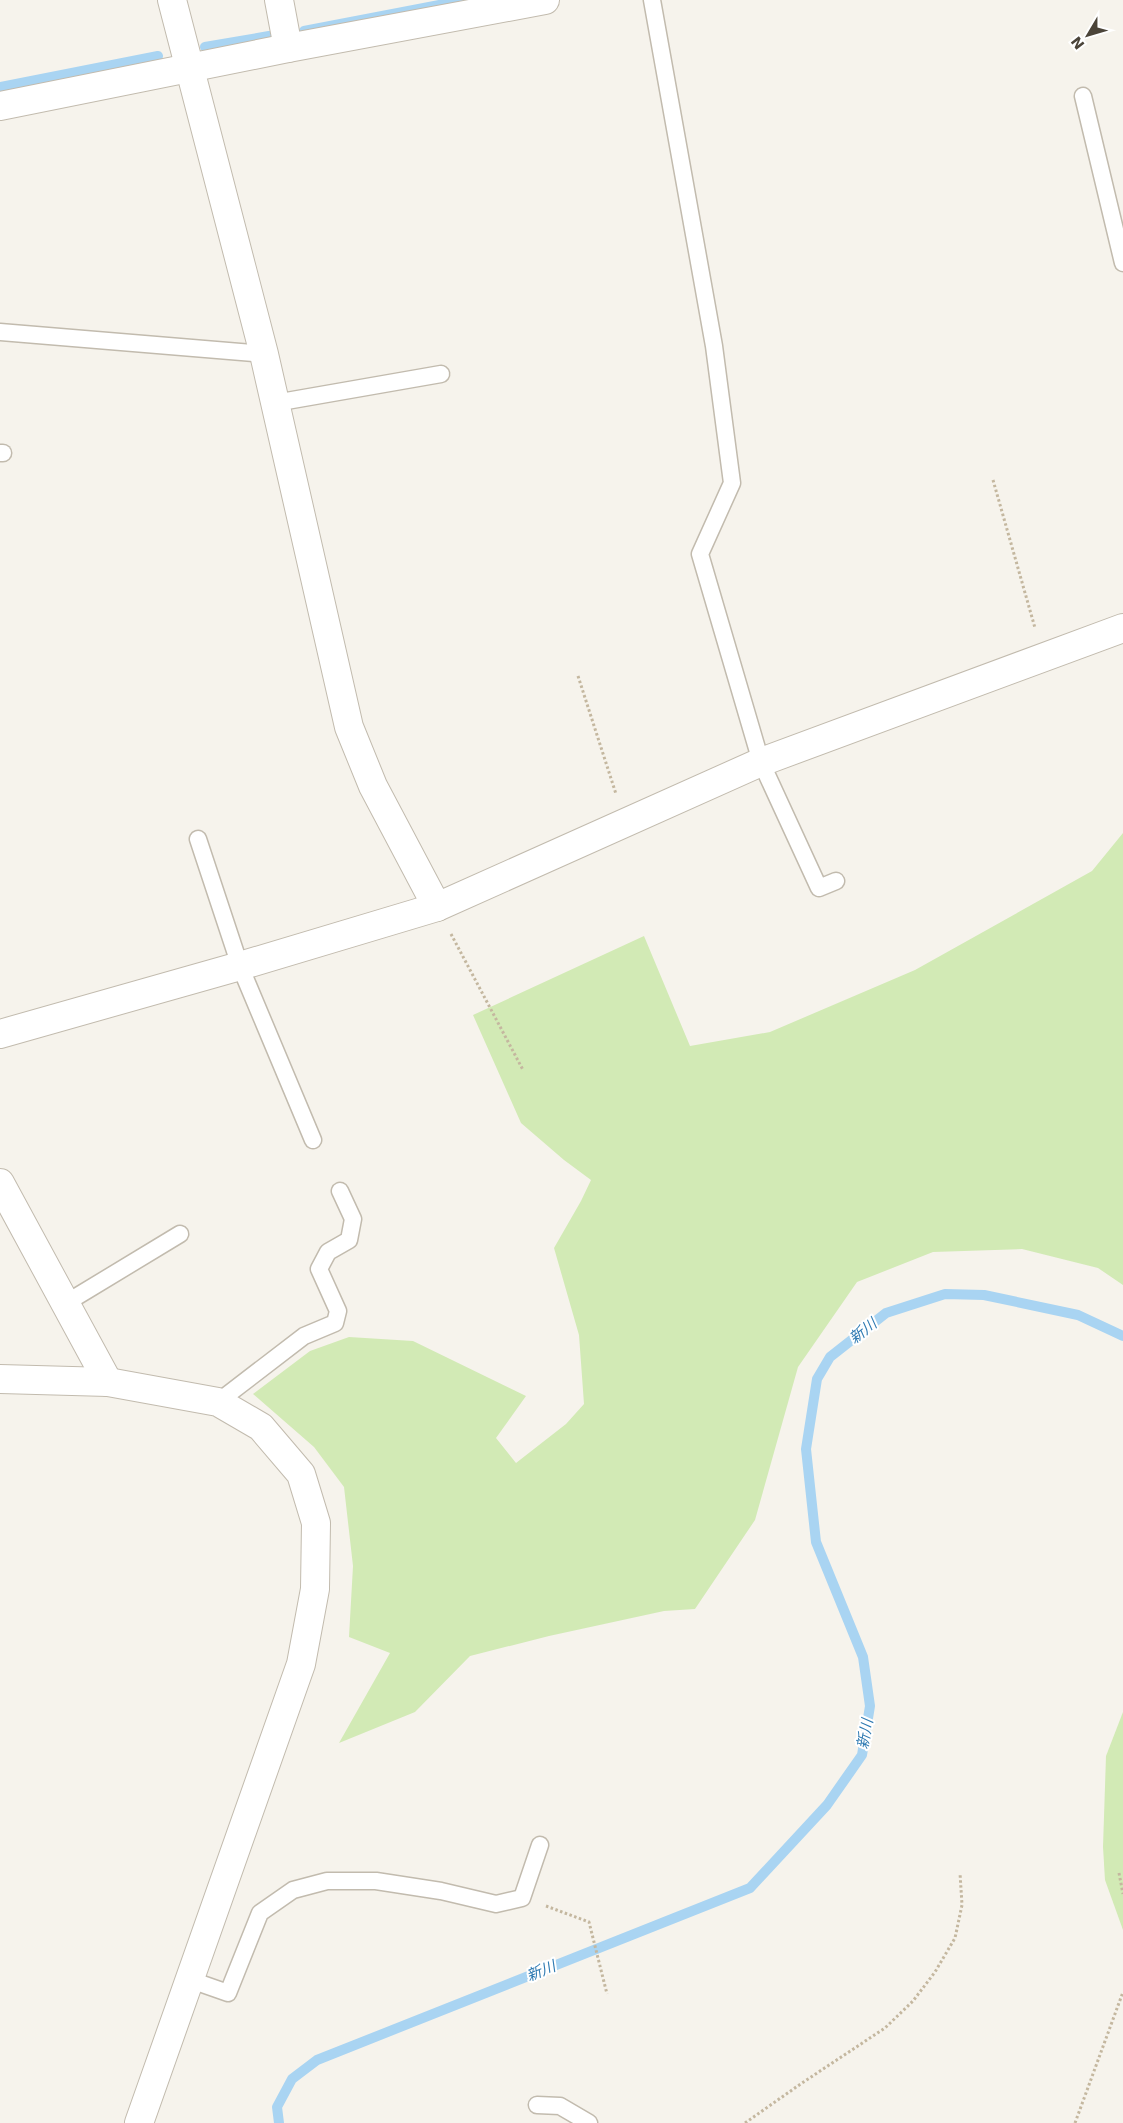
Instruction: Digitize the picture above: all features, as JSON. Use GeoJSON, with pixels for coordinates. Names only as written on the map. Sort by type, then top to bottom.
{"type":"FeatureCollection","features":[{"type":"Feature","properties":{"kind":"street"},"geometry":{"type":"LineString","coordinates":[[172,0],[188,69],[264,354],[350,727],[373,786],[436,907]]}},
{"type":"Feature","properties":{"kind":"street"},"geometry":{"type":"LineString","coordinates":[[279,0],[288,48]]}},
{"type":"Feature","properties":{"kind":"street"},"geometry":{"type":"LineString","coordinates":[[0,106],[288,48],[545,0]]}},
{"type":"Feature","properties":{"kind":"street"},"geometry":{"type":"LineString","coordinates":[[0,1034],[240,966],[436,907],[761,762],[1123,628]]}},
{"type":"Feature","properties":{"kind":"street"},"geometry":{"type":"LineString","coordinates":[[0,1182],[108,1382]]}},
{"type":"Feature","properties":{"kind":"street"},"geometry":{"type":"LineString","coordinates":[[0,1379],[108,1382],[218,1402],[261,1426],[301,1474],[316,1523],[315,1589],[301,1664],[188,1979],[139,2123]]}},
{"type":"Feature","properties":{"kind":"lane"},"geometry":{"type":"LineString","coordinates":[[652,0],[714,346],[732,483],[700,554],[761,762],[819,888],[836,881]]}},
{"type":"Feature","properties":{"kind":"lane"},"geometry":{"type":"LineString","coordinates":[[1084,96],[1123,263]]}},
{"type":"Feature","properties":{"kind":"lane"},"geometry":{"type":"LineString","coordinates":[[0,332],[264,354]]}},
{"type":"Feature","properties":{"kind":"lane"},"geometry":{"type":"LineString","coordinates":[[275,403],[441,374]]}},
{"type":"Feature","properties":{"kind":"lane"},"geometry":{"type":"LineString","coordinates":[[198,839],[240,966],[313,1140]]}},
{"type":"Feature","properties":{"kind":"lane"},"geometry":{"type":"LineString","coordinates":[[218,1402],[304,1336],[335,1323],[338,1312],[319,1269],[328,1252],[349,1240],[353,1219],[340,1191]]}},
{"type":"Feature","properties":{"kind":"lane"},"geometry":{"type":"LineString","coordinates":[[66,1303],[180,1234]]}},
{"type":"Feature","properties":{"kind":"lane"},"geometry":{"type":"LineString","coordinates":[[188,1979],[228,1993],[260,1913],[293,1890],[327,1881],[376,1881],[441,1891],[496,1904],[522,1898],[540,1845]]}},
{"type":"Feature","properties":{"kind":"lane"},"geometry":{"type":"LineString","coordinates":[[537,2105],[560,2106],[589,2123]]}},
{"type":"Feature","properties":{"kind":"path"},"geometry":{"type":"LineString","coordinates":[[993,480],[1044,658]]}},
{"type":"Feature","properties":{"kind":"path"},"geometry":{"type":"LineString","coordinates":[[578,676],[626,823]]}},
{"type":"Feature","properties":{"kind":"path"},"geometry":{"type":"LineString","coordinates":[[436,907],[523,1070]]}},
{"type":"Feature","properties":{"kind":"path"},"geometry":{"type":"LineString","coordinates":[[745,2123],[885,2028],[913,2001],[935,1972],[955,1938],[962,1906],[960,1873]]}},
{"type":"Feature","properties":{"kind":"path"},"geometry":{"type":"LineString","coordinates":[[1119,1873],[1123,1894]]}},
{"type":"Feature","properties":{"kind":"path"},"geometry":{"type":"LineString","coordinates":[[522,1898],[588,1922],[607,1994]]}},
{"type":"Feature","properties":{"kind":"path"},"geometry":{"type":"LineString","coordinates":[[1075,2123],[1123,1992]]}},
{"type":"Feature","properties":{"kind":"green space"},"geometry":{"type":"Polygon","coordinates":[[[1123,833],[1123,1285],[1098,1268],[1022,1249],[933,1252],[857,1282],[798,1367],[755,1520],[695,1609],[664,1611],[549,1636],[470,1656],[415,1712],[339,1743],[390,1653],[349,1637],[353,1566],[344,1487],[314,1447],[253,1394],[310,1351],[349,1337],[413,1341],[526,1396],[496,1438],[516,1463],[566,1424],[584,1404],[579,1335],[554,1248],[591,1180],[564,1160],[521,1123],[473,1015],[644,936],[690,1046],[770,1032],[915,970],[1092,871],[1123,833]]]}},
{"type":"Feature","properties":{"kind":"green space"},"geometry":{"type":"Polygon","coordinates":[[[1123,1712],[1123,1930],[1105,1880],[1103,1847],[1106,1756],[1123,1712]]]}},
{"type":"Feature","properties":{"kind":"waterway"},"geometry":{"type":"LineString","coordinates":[[304,31],[465,0]]}},
{"type":"Feature","properties":{"kind":"waterway"},"geometry":{"type":"LineString","coordinates":[[205,47],[269,36]]}},
{"type":"Feature","properties":{"kind":"waterway"},"geometry":{"type":"LineString","coordinates":[[0,87],[158,56]]}},
{"type":"Feature","properties":{"kind":"waterway","name":"新川"},"geometry":{"type":"LineString","coordinates":[[279,2123],[277,2107],[292,2079],[317,2060],[750,1888],[827,1805],[862,1755],[870,1706],[863,1657],[816,1542],[806,1449],[817,1379],[830,1357],[886,1313],[945,1294],[984,1295],[1078,1315],[1123,1336]]}}]}
